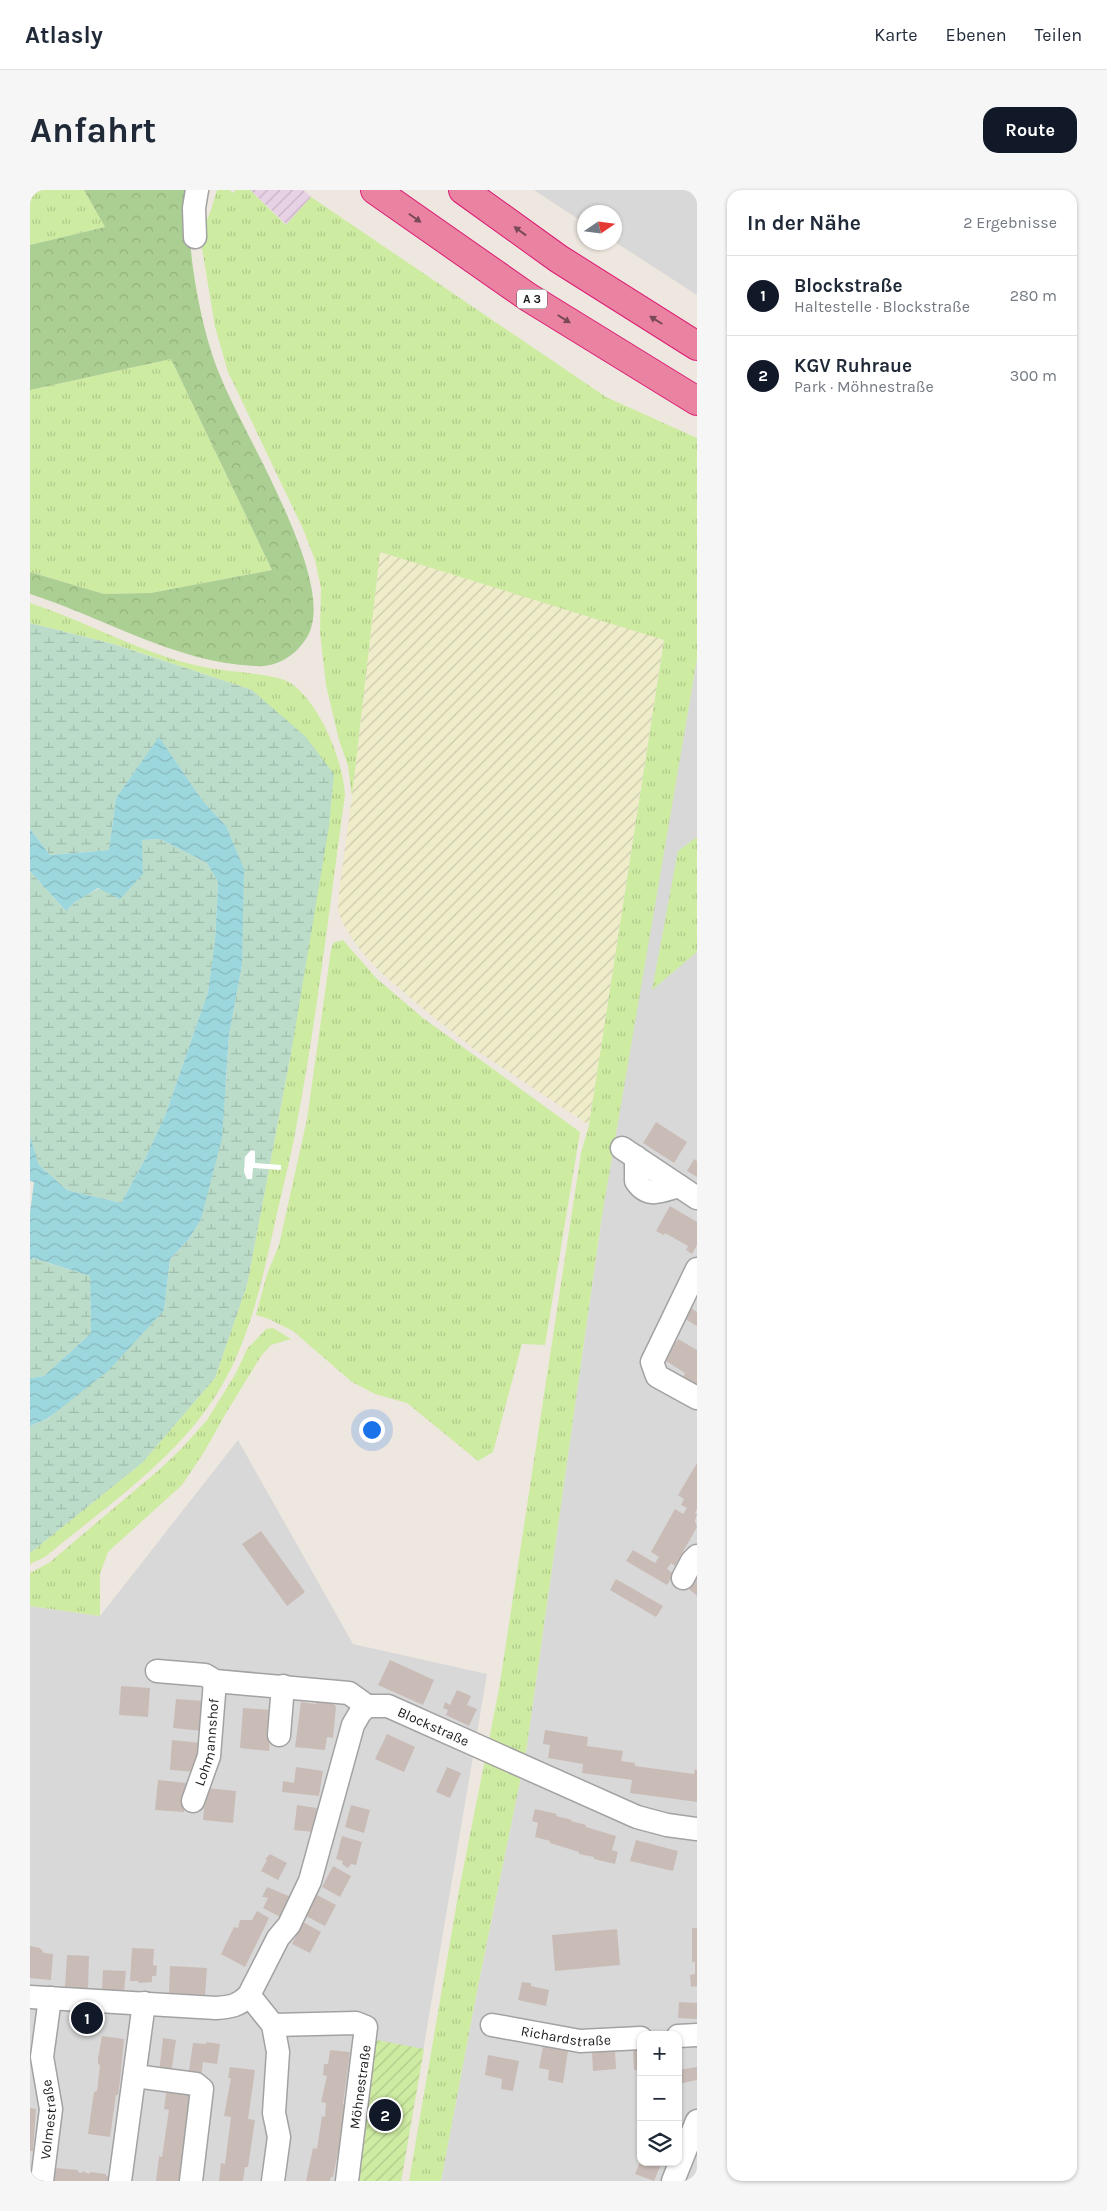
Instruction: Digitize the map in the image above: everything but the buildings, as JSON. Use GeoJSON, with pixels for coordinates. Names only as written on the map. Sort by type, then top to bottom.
{"type":"FeatureCollection","features":[{"type":"Feature","properties":{"kind":"highway","name":"A 3"},"geometry":{"type":"LineString","coordinates":[[375,190],[528,297],[696,400]]}},
{"type":"Feature","properties":{"kind":"highway"},"geometry":{"type":"LineString","coordinates":[[463,190],[559,259],[697,346]]}},
{"type":"Feature","properties":{"kind":"street"},"geometry":{"type":"LineString","coordinates":[[195,237],[194,208],[197,190]]}},
{"type":"Feature","properties":{"kind":"street"},"geometry":{"type":"LineString","coordinates":[[629,1152],[688,1192]]}},
{"type":"Feature","properties":{"kind":"street"},"geometry":{"type":"LineString","coordinates":[[697,1269],[652,1362],[657,1376],[697,1398]]}},
{"type":"Feature","properties":{"kind":"street"},"geometry":{"type":"LineString","coordinates":[[682,1578],[697,1556]]}},
{"type":"Feature","properties":{"kind":"street","name":"Lohmannshof"},"geometry":{"type":"LineString","coordinates":[[157,1671],[205,1675],[215,1680],[349,1693],[367,1706]]}},
{"type":"Feature","properties":{"kind":"street","name":"Lohmannshof"},"geometry":{"type":"LineString","coordinates":[[193,1801],[209,1756],[215,1680]]}},
{"type":"Feature","properties":{"kind":"street"},"geometry":{"type":"LineString","coordinates":[[279,1735],[283,1686]]}},
{"type":"Feature","properties":{"kind":"street"},"geometry":{"type":"LineString","coordinates":[[40,1997],[232,2007],[240,2004],[248,1995],[278,1938],[289,1925],[310,1881],[354,1726],[360,1713],[367,1706]]}},
{"type":"Feature","properties":{"kind":"street","name":"Blockstraße"},"geometry":{"type":"LineString","coordinates":[[367,1706],[388,1706],[637,1817],[667,1825],[697,1829]]}},
{"type":"Feature","properties":{"kind":"street"},"geometry":{"type":"LineString","coordinates":[[248,1995],[273,2025],[278,2052],[274,2113],[279,2137],[273,2181]]}},
{"type":"Feature","properties":{"kind":"street","name":"Volmestraße"},"geometry":{"type":"LineString","coordinates":[[40,1997],[42,2057],[51,2109],[42,2181]]}},
{"type":"Feature","properties":{"kind":"street"},"geometry":{"type":"LineString","coordinates":[[120,2181],[144,2003]]}},
{"type":"Feature","properties":{"kind":"street","name":"Möhnestraße"},"geometry":{"type":"LineString","coordinates":[[273,2025],[356,2023],[366,2027],[347,2181]]}},
{"type":"Feature","properties":{"kind":"street","name":"Richardstraße"},"geometry":{"type":"LineString","coordinates":[[492,2025],[580,2041],[637,2038]]}},
{"type":"Feature","properties":{"kind":"street"},"geometry":{"type":"LineString","coordinates":[[682,2036],[697,2034]]}},
{"type":"Feature","properties":{"kind":"street"},"geometry":{"type":"LineString","coordinates":[[134,2076],[196,2084],[202,2089],[191,2181]]}},
{"type":"Feature","properties":{"kind":"street"},"geometry":{"type":"LineString","coordinates":[[673,2181],[697,2121]]}},
{"type":"Feature","properties":{"kind":"shaded area"},"geometry":{"type":"Polygon","coordinates":[[[250,190],[303,190],[311,197],[287,225],[250,190]]]}},
{"type":"Feature","properties":{"kind":"shaded area"},"geometry":{"type":"Polygon","coordinates":[[[534,190],[697,190],[697,295],[622,247],[622,205],[577,205],[577,218],[534,190]]]}},
{"type":"Feature","properties":{"kind":"shaded area"},"geometry":{"type":"Polygon","coordinates":[[[380,552],[664,639],[589,1125],[474,1049],[427,1012],[380,972],[357,946],[342,922],[338,910],[339,892],[380,552]]]}},
{"type":"Feature","properties":{"kind":"shaded area"},"geometry":{"type":"Polygon","coordinates":[[[697,659],[697,2181],[441,2181],[477,1991],[526,1752],[601,1222],[610,1140],[697,659]]]}},
{"type":"Feature","properties":{"kind":"shaded area"},"geometry":{"type":"Polygon","coordinates":[[[238,1440],[353,1644],[487,1674],[401,2181],[30,2181],[30,1606],[100,1616],[238,1440]]]}},
{"type":"Feature","properties":{"kind":"green space"},"geometry":{"type":"Polygon","coordinates":[[[30,190],[84,190],[105,227],[30,245],[30,190]]]}},
{"type":"Feature","properties":{"kind":"green space"},"geometry":{"type":"Polygon","coordinates":[[[84,190],[192,190],[191,253],[208,342],[230,399],[281,501],[308,572],[313,603],[311,628],[307,637],[296,651],[277,663],[266,666],[254,666],[224,663],[196,656],[140,638],[30,594],[30,572],[104,594],[151,593],[272,570],[171,359],[30,390],[30,245],[105,227],[84,190]]]}},
{"type":"Feature","properties":{"kind":"green space"},"geometry":{"type":"Polygon","coordinates":[[[217,190],[230,190],[233,193],[236,190],[250,190],[286,225],[311,197],[606,397],[697,438],[697,659],[601,1222],[526,1752],[477,1991],[441,2181],[409,2181],[459,1890],[499,1689],[581,1153],[589,1125],[664,640],[380,552],[352,796],[348,766],[339,740],[326,685],[320,632],[321,588],[315,560],[303,529],[228,372],[215,327],[200,236],[217,190]]]}},
{"type":"Feature","properties":{"kind":"green space"},"geometry":{"type":"Polygon","coordinates":[[[171,359],[272,570],[151,593],[104,594],[30,572],[30,390],[171,359]]]}},
{"type":"Feature","properties":{"kind":"green space"},"geometry":{"type":"Polygon","coordinates":[[[30,603],[167,657],[215,669],[265,675],[289,682],[311,703],[328,733],[340,765],[345,795],[318,997],[296,1129],[262,1280],[240,1349],[218,1392],[202,1416],[182,1439],[139,1481],[115,1501],[45,1557],[30,1564],[30,1553],[142,1463],[215,1378],[247,1285],[292,1048],[252,690],[114,644],[30,623],[30,603]]]}},
{"type":"Feature","properties":{"kind":"green space"},"geometry":{"type":"Polygon","coordinates":[[[30,623],[113,644],[252,690],[305,736],[334,774],[329,826],[292,1048],[247,1285],[215,1378],[142,1463],[30,1553],[30,1426],[48,1419],[164,1310],[170,1259],[189,1239],[201,1219],[226,1084],[229,1035],[242,965],[226,826],[202,800],[159,738],[116,798],[109,850],[50,855],[30,829],[30,623]]]}},
{"type":"Feature","properties":{"kind":"green space"},"geometry":{"type":"Polygon","coordinates":[[[697,837],[697,952],[652,990],[678,851],[697,837]]]}},
{"type":"Feature","properties":{"kind":"green space"},"geometry":{"type":"Polygon","coordinates":[[[160,839],[207,863],[218,882],[215,940],[208,992],[166,1113],[145,1159],[121,1203],[67,1190],[39,1165],[30,1136],[30,871],[66,911],[74,903],[92,892],[143,874],[141,840],[160,839]]]}},
{"type":"Feature","properties":{"kind":"green space"},"geometry":{"type":"Polygon","coordinates":[[[343,940],[376,978],[423,1018],[580,1132],[545,1345],[522,1344],[493,1452],[478,1461],[407,1403],[375,1394],[352,1382],[293,1331],[256,1315],[267,1274],[279,1245],[307,1119],[331,950],[333,943],[343,940]]]}},
{"type":"Feature","properties":{"kind":"green space"},"geometry":{"type":"Polygon","coordinates":[[[32,1258],[90,1276],[91,1333],[44,1376],[30,1378],[30,1260],[32,1258]]]}},
{"type":"Feature","properties":{"kind":"green space"},"geometry":{"type":"Polygon","coordinates":[[[273,1328],[291,1339],[271,1345],[261,1356],[204,1452],[182,1485],[108,1552],[100,1574],[100,1616],[30,1606],[30,1573],[49,1563],[159,1470],[182,1448],[207,1420],[236,1373],[247,1349],[266,1329],[273,1328]]]}},
{"type":"Feature","properties":{"kind":"green space"},"geometry":{"type":"Polygon","coordinates":[[[366,2038],[424,2049],[401,2181],[348,2181],[366,2038]]]}},
{"type":"Feature","properties":{"kind":"water"},"geometry":{"type":"Polygon","coordinates":[[[159,737],[202,800],[226,826],[244,869],[242,965],[229,1035],[222,1138],[201,1219],[189,1239],[170,1259],[164,1310],[109,1370],[47,1419],[30,1426],[30,1378],[44,1376],[91,1333],[90,1276],[33,1258],[30,1260],[30,1213],[34,1182],[30,1181],[30,1136],[39,1165],[67,1190],[121,1203],[145,1159],[166,1113],[208,992],[215,940],[218,882],[207,863],[160,839],[142,840],[143,874],[120,899],[98,888],[74,903],[66,911],[30,871],[30,829],[50,855],[109,850],[116,798],[159,737]]]}},
{"type":"Feature","properties":{"kind":"pier"},"geometry":{"type":"Polygon","coordinates":[[[251,1150],[255,1151],[255,1163],[281,1165],[281,1170],[253,1168],[252,1179],[247,1179],[244,1172],[245,1157],[251,1150]]]}},
{"type":"Feature","properties":{"kind":"place","name":"Blockstraße"},"geometry":{"type":"Point","coordinates":[87,2018]}},
{"type":"Feature","properties":{"kind":"place","name":"KGV Ruhraue"},"geometry":{"type":"Point","coordinates":[385,2115]}}]}
